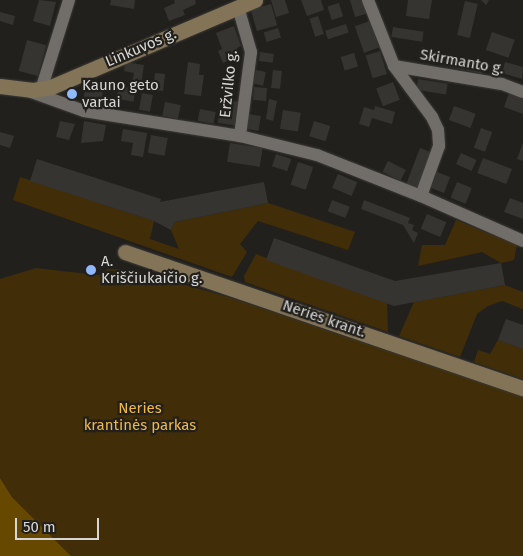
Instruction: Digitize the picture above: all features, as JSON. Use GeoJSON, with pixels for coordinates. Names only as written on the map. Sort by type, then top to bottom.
{"type":"FeatureCollection","features":[{"type":"Feature","properties":{"kind":"main road","name":"Linkuvos g."},"geometry":{"type":"LineString","coordinates":[[26,90],[41,90],[61,83],[255,0]]}},
{"type":"Feature","properties":{"kind":"main road"},"geometry":{"type":"LineString","coordinates":[[0,86],[26,90]]}},
{"type":"Feature","properties":{"kind":"main road","name":"Neries krant."},"geometry":{"type":"LineString","coordinates":[[125,252],[523,388]]}},
{"type":"Feature","properties":{"kind":"street"},"geometry":{"type":"LineString","coordinates":[[41,90],[69,0]]}},
{"type":"Feature","properties":{"kind":"street"},"geometry":{"type":"LineString","coordinates":[[368,0],[394,66],[432,117],[438,130],[439,146],[421,196]]}},
{"type":"Feature","properties":{"kind":"street","name":"Eržvilko g."},"geometry":{"type":"LineString","coordinates":[[238,7],[251,52],[240,136]]}},
{"type":"Feature","properties":{"kind":"street","name":"Skirmanto g."},"geometry":{"type":"LineString","coordinates":[[394,66],[502,84],[523,92]]}},
{"type":"Feature","properties":{"kind":"street"},"geometry":{"type":"LineString","coordinates":[[61,83],[66,106]]}},
{"type":"Feature","properties":{"kind":"street"},"geometry":{"type":"LineString","coordinates":[[26,90],[66,106],[240,136],[317,155],[421,196],[523,241]]}},
{"type":"Feature","properties":{"kind":"green space"},"geometry":{"type":"Polygon","coordinates":[[[20,177],[154,221],[150,239],[179,249],[171,230],[175,222],[268,203],[355,232],[348,250],[258,221],[240,244],[247,252],[232,277],[13,200],[20,177]]]}},
{"type":"Feature","properties":{"kind":"green space"},"geometry":{"type":"Polygon","coordinates":[[[456,220],[517,245],[514,260],[501,263],[482,252],[418,266],[422,245],[445,245],[456,220]]]}},
{"type":"Feature","properties":{"kind":"green space"},"geometry":{"type":"Polygon","coordinates":[[[256,254],[387,303],[388,332],[245,282],[244,276],[256,254]]]}},
{"type":"Feature","properties":{"kind":"green space","name":"Neries krantinės parkas"},"geometry":{"type":"Polygon","coordinates":[[[36,268],[106,276],[107,269],[132,270],[228,297],[523,397],[523,556],[71,556],[12,497],[0,478],[0,279],[36,268]]]}},
{"type":"Feature","properties":{"kind":"green space"},"geometry":{"type":"Polygon","coordinates":[[[505,285],[523,292],[523,309],[502,301],[488,306],[477,314],[460,357],[399,336],[414,302],[505,285]]]}},
{"type":"Feature","properties":{"kind":"green space"},"geometry":{"type":"Polygon","coordinates":[[[498,340],[523,349],[523,379],[474,362],[478,350],[490,354],[498,340]]]}},
{"type":"Feature","properties":{"kind":"shaded area"},"geometry":{"type":"Polygon","coordinates":[[[0,478],[12,497],[71,556],[0,556],[0,478]]]}},
{"type":"Feature","properties":{"kind":"building"},"geometry":{"type":"Polygon","coordinates":[[[39,0],[56,2],[50,26],[33,21],[39,0]]]}},
{"type":"Feature","properties":{"kind":"building"},"geometry":{"type":"Polygon","coordinates":[[[111,0],[135,0],[134,9],[110,5],[111,0]]]}},
{"type":"Feature","properties":{"kind":"building"},"geometry":{"type":"Polygon","coordinates":[[[174,0],[195,0],[196,4],[183,10],[185,15],[169,21],[164,8],[175,3],[174,0]]]}},
{"type":"Feature","properties":{"kind":"building"},"geometry":{"type":"Polygon","coordinates":[[[271,0],[285,0],[289,13],[276,17],[271,0]]]}},
{"type":"Feature","properties":{"kind":"building"},"geometry":{"type":"Polygon","coordinates":[[[301,0],[321,0],[324,10],[307,16],[301,0]]]}},
{"type":"Feature","properties":{"kind":"building"},"geometry":{"type":"Polygon","coordinates":[[[350,0],[364,0],[369,13],[355,17],[350,0]]]}},
{"type":"Feature","properties":{"kind":"building"},"geometry":{"type":"Polygon","coordinates":[[[408,0],[432,0],[429,19],[406,16],[408,0]]]}},
{"type":"Feature","properties":{"kind":"building"},"geometry":{"type":"Polygon","coordinates":[[[481,0],[489,0],[486,5],[481,0]]]}},
{"type":"Feature","properties":{"kind":"building"},"geometry":{"type":"Polygon","coordinates":[[[465,1],[478,4],[470,38],[457,35],[465,1]]]}},
{"type":"Feature","properties":{"kind":"building"},"geometry":{"type":"Polygon","coordinates":[[[339,3],[343,16],[332,20],[328,7],[339,3]]]}},
{"type":"Feature","properties":{"kind":"building"},"geometry":{"type":"Polygon","coordinates":[[[271,4],[277,25],[257,31],[251,10],[271,4]]]}},
{"type":"Feature","properties":{"kind":"building"},"geometry":{"type":"Polygon","coordinates":[[[0,12],[15,16],[13,25],[0,21],[0,12]]]}},
{"type":"Feature","properties":{"kind":"building"},"geometry":{"type":"Polygon","coordinates":[[[318,16],[324,34],[315,37],[309,19],[318,16]]]}},
{"type":"Feature","properties":{"kind":"building"},"geometry":{"type":"Polygon","coordinates":[[[370,21],[379,47],[364,53],[355,26],[370,21]]]}},
{"type":"Feature","properties":{"kind":"building"},"geometry":{"type":"Polygon","coordinates":[[[346,24],[349,33],[328,39],[325,31],[346,24]]]}},
{"type":"Feature","properties":{"kind":"building"},"geometry":{"type":"Polygon","coordinates":[[[234,26],[241,46],[237,48],[240,56],[223,63],[218,51],[222,49],[216,33],[234,26]]]}},
{"type":"Feature","properties":{"kind":"building"},"geometry":{"type":"Polygon","coordinates":[[[393,27],[424,32],[422,42],[391,37],[393,27]]]}},
{"type":"Feature","properties":{"kind":"building"},"geometry":{"type":"Polygon","coordinates":[[[278,28],[281,38],[267,42],[264,32],[278,28]]]}},
{"type":"Feature","properties":{"kind":"building"},"geometry":{"type":"Polygon","coordinates":[[[492,32],[515,40],[509,58],[486,50],[492,32]]]}},
{"type":"Feature","properties":{"kind":"building"},"geometry":{"type":"Polygon","coordinates":[[[27,40],[46,45],[38,76],[19,71],[27,40]]]}},
{"type":"Feature","properties":{"kind":"building"},"geometry":{"type":"Polygon","coordinates":[[[422,47],[441,53],[438,64],[419,57],[422,47]]]}},
{"type":"Feature","properties":{"kind":"building"},"geometry":{"type":"Polygon","coordinates":[[[380,51],[387,74],[373,78],[366,55],[380,51]]]}},
{"type":"Feature","properties":{"kind":"building"},"geometry":{"type":"Polygon","coordinates":[[[260,52],[274,54],[273,63],[259,61],[260,52]]]}},
{"type":"Feature","properties":{"kind":"building"},"geometry":{"type":"Polygon","coordinates":[[[354,53],[358,66],[345,70],[341,57],[354,53]]]}},
{"type":"Feature","properties":{"kind":"building"},"geometry":{"type":"Polygon","coordinates":[[[442,54],[484,63],[482,74],[440,65],[442,54]]]}},
{"type":"Feature","properties":{"kind":"building"},"geometry":{"type":"Polygon","coordinates":[[[125,62],[144,65],[141,84],[132,82],[134,73],[124,71],[125,62]]]}},
{"type":"Feature","properties":{"kind":"building"},"geometry":{"type":"Polygon","coordinates":[[[188,62],[200,64],[199,75],[204,75],[201,96],[184,94],[188,62]]]}},
{"type":"Feature","properties":{"kind":"building"},"geometry":{"type":"Polygon","coordinates":[[[505,62],[523,67],[522,79],[502,73],[505,62]]]}},
{"type":"Feature","properties":{"kind":"building"},"geometry":{"type":"Polygon","coordinates":[[[256,70],[266,72],[263,86],[253,84],[256,70]]]}},
{"type":"Feature","properties":{"kind":"building"},"geometry":{"type":"Polygon","coordinates":[[[273,70],[282,71],[280,89],[271,88],[273,70]]]}},
{"type":"Feature","properties":{"kind":"building"},"geometry":{"type":"Polygon","coordinates":[[[155,73],[165,74],[163,91],[153,90],[155,73]]]}},
{"type":"Feature","properties":{"kind":"building"},"geometry":{"type":"Polygon","coordinates":[[[418,79],[448,84],[446,95],[416,90],[418,79]]]}},
{"type":"Feature","properties":{"kind":"building"},"geometry":{"type":"Polygon","coordinates":[[[393,82],[400,100],[383,106],[376,88],[393,82]]]}},
{"type":"Feature","properties":{"kind":"building"},"geometry":{"type":"Polygon","coordinates":[[[86,83],[104,86],[101,106],[83,103],[86,83]]]}},
{"type":"Feature","properties":{"kind":"building"},"geometry":{"type":"Polygon","coordinates":[[[119,86],[136,89],[133,102],[117,99],[119,86]]]}},
{"type":"Feature","properties":{"kind":"building"},"geometry":{"type":"Polygon","coordinates":[[[254,87],[267,88],[266,101],[253,100],[254,87]]]}},
{"type":"Feature","properties":{"kind":"building"},"geometry":{"type":"Polygon","coordinates":[[[142,93],[153,95],[150,112],[139,110],[142,93]]]}},
{"type":"Feature","properties":{"kind":"building"},"geometry":{"type":"Polygon","coordinates":[[[509,93],[523,99],[523,114],[504,107],[509,93]]]}},
{"type":"Feature","properties":{"kind":"building"},"geometry":{"type":"Polygon","coordinates":[[[222,99],[239,102],[235,126],[218,123],[222,99]]]}},
{"type":"Feature","properties":{"kind":"building"},"geometry":{"type":"Polygon","coordinates":[[[269,99],[277,101],[273,121],[266,119],[269,99]]]}},
{"type":"Feature","properties":{"kind":"building"},"geometry":{"type":"Polygon","coordinates":[[[165,102],[181,105],[178,119],[162,116],[165,102]]]}},
{"type":"Feature","properties":{"kind":"building"},"geometry":{"type":"Polygon","coordinates":[[[375,106],[395,112],[392,124],[372,118],[369,127],[359,124],[364,107],[374,110],[375,106]]]}},
{"type":"Feature","properties":{"kind":"building"},"geometry":{"type":"Polygon","coordinates":[[[454,106],[476,114],[470,128],[449,120],[454,106]]]}},
{"type":"Feature","properties":{"kind":"building"},"geometry":{"type":"Polygon","coordinates":[[[200,109],[216,112],[213,124],[198,121],[200,109]]]}},
{"type":"Feature","properties":{"kind":"building"},"geometry":{"type":"Polygon","coordinates":[[[283,110],[301,113],[298,132],[280,129],[283,110]]]}},
{"type":"Feature","properties":{"kind":"building"},"geometry":{"type":"Polygon","coordinates":[[[248,114],[261,116],[258,131],[246,129],[248,114]]]}},
{"type":"Feature","properties":{"kind":"building"},"geometry":{"type":"Polygon","coordinates":[[[60,121],[75,124],[69,140],[56,137],[60,121]]]}},
{"type":"Feature","properties":{"kind":"building"},"geometry":{"type":"Polygon","coordinates":[[[84,121],[106,125],[103,141],[81,143],[84,121]]]}},
{"type":"Feature","properties":{"kind":"building"},"geometry":{"type":"Polygon","coordinates":[[[314,121],[330,126],[326,141],[309,136],[314,121]]]}},
{"type":"Feature","properties":{"kind":"building"},"geometry":{"type":"Polygon","coordinates":[[[481,128],[492,132],[485,152],[474,148],[481,128]]]}},
{"type":"Feature","properties":{"kind":"building"},"geometry":{"type":"Polygon","coordinates":[[[123,129],[147,133],[143,157],[131,155],[133,143],[121,141],[123,129]]]}},
{"type":"Feature","properties":{"kind":"building"},"geometry":{"type":"Polygon","coordinates":[[[0,132],[14,136],[10,148],[0,145],[0,132]]]}},
{"type":"Feature","properties":{"kind":"building"},"geometry":{"type":"Polygon","coordinates":[[[151,135],[168,138],[165,156],[148,153],[151,135]]]}},
{"type":"Feature","properties":{"kind":"building"},"geometry":{"type":"Polygon","coordinates":[[[230,143],[263,148],[260,167],[227,162],[230,143]]]}},
{"type":"Feature","properties":{"kind":"building"},"geometry":{"type":"Polygon","coordinates":[[[523,143],[523,161],[517,159],[523,143]]]}},
{"type":"Feature","properties":{"kind":"building"},"geometry":{"type":"Polygon","coordinates":[[[420,148],[433,153],[419,189],[406,184],[420,148]]]}},
{"type":"Feature","properties":{"kind":"building"},"geometry":{"type":"Polygon","coordinates":[[[461,153],[477,160],[472,171],[456,164],[461,153]]]}},
{"type":"Feature","properties":{"kind":"building"},"geometry":{"type":"Polygon","coordinates":[[[276,154],[291,159],[287,171],[272,166],[276,154]]]}},
{"type":"Feature","properties":{"kind":"building"},"geometry":{"type":"Polygon","coordinates":[[[483,158],[512,169],[506,184],[477,173],[483,158]]]}},
{"type":"Feature","properties":{"kind":"building"},"geometry":{"type":"Polygon","coordinates":[[[37,159],[161,199],[160,202],[264,182],[268,203],[175,222],[171,230],[154,221],[30,181],[37,159]]]}},
{"type":"Feature","properties":{"kind":"building"},"geometry":{"type":"Polygon","coordinates":[[[388,161],[406,170],[400,181],[383,172],[388,161]]]}},
{"type":"Feature","properties":{"kind":"building"},"geometry":{"type":"Polygon","coordinates":[[[298,162],[313,167],[306,190],[291,185],[298,162]]]}},
{"type":"Feature","properties":{"kind":"building"},"geometry":{"type":"Polygon","coordinates":[[[437,172],[450,177],[444,193],[431,188],[437,172]]]}},
{"type":"Feature","properties":{"kind":"building"},"geometry":{"type":"Polygon","coordinates":[[[338,174],[357,182],[351,196],[332,188],[338,174]]]}},
{"type":"Feature","properties":{"kind":"building"},"geometry":{"type":"Polygon","coordinates":[[[457,182],[472,188],[465,204],[451,198],[457,182]]]}},
{"type":"Feature","properties":{"kind":"building"},"geometry":{"type":"Polygon","coordinates":[[[510,198],[523,203],[523,219],[504,212],[510,198]]]}},
{"type":"Feature","properties":{"kind":"building"},"geometry":{"type":"Polygon","coordinates":[[[332,200],[350,207],[345,218],[328,211],[332,200]]]}},
{"type":"Feature","properties":{"kind":"building"},"geometry":{"type":"Polygon","coordinates":[[[364,200],[410,218],[408,223],[414,225],[412,230],[418,233],[414,243],[403,225],[361,209],[364,200]]]}},
{"type":"Feature","properties":{"kind":"building"},"geometry":{"type":"Polygon","coordinates":[[[427,214],[446,222],[440,237],[421,229],[427,214]]]}},
{"type":"Feature","properties":{"kind":"building"},"geometry":{"type":"Polygon","coordinates":[[[274,238],[395,281],[501,263],[505,285],[394,306],[266,260],[274,238]]]}},
{"type":"Feature","properties":{"kind":"building"},"geometry":{"type":"Polygon","coordinates":[[[506,319],[523,325],[523,349],[498,340],[506,319]]]}},
{"type":"Feature","properties":{"kind":"place","name":"Kauno geto vartai"},"geometry":{"type":"Point","coordinates":[72,94]}},
{"type":"Feature","properties":{"kind":"place","name":"A. Kriščiukaičio g."},"geometry":{"type":"Point","coordinates":[91,270]}}]}
